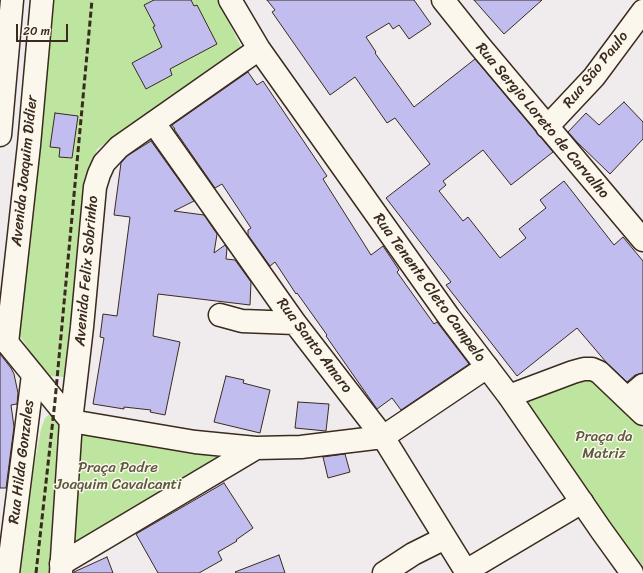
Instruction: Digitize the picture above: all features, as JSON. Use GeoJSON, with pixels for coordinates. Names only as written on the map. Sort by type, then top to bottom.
{"type":"FeatureCollection","features":[{"type":"Feature","properties":{"kind":"street","name":"Avenida Joaquim Didier"},"geometry":{"type":"LineString","coordinates":[[0,135],[12,0]]}},
{"type":"Feature","properties":{"kind":"street","name":"Avenida Joaquim Didier"},"geometry":{"type":"LineString","coordinates":[[4,338],[29,145],[42,0]]}},
{"type":"Feature","properties":{"kind":"street","name":"Rua Tenente Cleto Campelo"},"geometry":{"type":"LineString","coordinates":[[230,0],[259,49],[449,317],[509,396],[632,573]]}},
{"type":"Feature","properties":{"kind":"street","name":"Rua Sergio Loreto de Carvalho"},"geometry":{"type":"LineString","coordinates":[[443,0],[548,127],[641,234]]}},
{"type":"Feature","properties":{"kind":"street","name":"Rua São Paulo"},"geometry":{"type":"LineString","coordinates":[[548,127],[594,77],[643,11]]}},
{"type":"Feature","properties":{"kind":"street"},"geometry":{"type":"LineString","coordinates":[[10,24],[39,29]]}},
{"type":"Feature","properties":{"kind":"street","name":"Avenida Felix Sobrinho"},"geometry":{"type":"LineString","coordinates":[[61,569],[71,421],[83,319],[95,187],[99,174],[107,159],[119,147],[259,49]]}},
{"type":"Feature","properties":{"kind":"street","name":"Rua Santo Amaro"},"geometry":{"type":"LineString","coordinates":[[154,123],[295,323],[383,436],[466,572]]}},
{"type":"Feature","properties":{"kind":"street"},"geometry":{"type":"LineString","coordinates":[[0,142],[29,145]]}},
{"type":"Feature","properties":{"kind":"street"},"geometry":{"type":"LineString","coordinates":[[220,315],[242,321],[295,323]]}},
{"type":"Feature","properties":{"kind":"street"},"geometry":{"type":"LineString","coordinates":[[4,338],[71,421],[195,442],[256,448],[301,447],[383,436],[487,367]]}},
{"type":"Feature","properties":{"kind":"street"},"geometry":{"type":"LineString","coordinates":[[509,396],[573,372],[584,369],[592,369],[600,372],[638,399]]}},
{"type":"Feature","properties":{"kind":"street","name":"Rua Hilda Gonzales"},"geometry":{"type":"LineString","coordinates":[[8,573],[33,375]]}},
{"type":"Feature","properties":{"kind":"street"},"geometry":{"type":"LineString","coordinates":[[61,569],[256,448]]}},
{"type":"Feature","properties":{"kind":"street"},"geometry":{"type":"LineString","coordinates":[[466,572],[582,502]]}},
{"type":"Feature","properties":{"kind":"street"},"geometry":{"type":"LineString","coordinates":[[384,573],[413,554],[445,538]]}},
{"type":"Feature","properties":{"kind":"green space"},"geometry":{"type":"Polygon","coordinates":[[[48,0],[218,0],[242,49],[97,149],[93,168],[72,370],[63,377],[50,376],[47,371],[47,378],[15,328],[48,0]]]}},
{"type":"Feature","properties":{"kind":"green space","name":"Praça da Matriz"},"geometry":{"type":"Polygon","coordinates":[[[585,380],[595,382],[624,409],[643,430],[643,570],[524,401],[585,380]]]}},
{"type":"Feature","properties":{"kind":"green space"},"geometry":{"type":"Polygon","coordinates":[[[51,413],[57,413],[60,426],[52,573],[16,573],[22,531],[41,429],[45,418],[51,413]]]}},
{"type":"Feature","properties":{"kind":"green space","name":"Praça Padre Joaquim Cavalcanti"},"geometry":{"type":"Polygon","coordinates":[[[81,429],[236,452],[73,550],[81,429]]]}},
{"type":"Feature","properties":{"kind":"building"},"geometry":{"type":"Polygon","coordinates":[[[154,0],[191,0],[194,6],[197,5],[217,44],[170,69],[172,75],[146,89],[132,63],[162,47],[153,27],[155,26],[144,5],[154,0]]]}},
{"type":"Feature","properties":{"kind":"building"},"geometry":{"type":"Polygon","coordinates":[[[267,0],[414,0],[431,24],[409,39],[399,25],[393,29],[389,23],[366,37],[376,52],[375,53],[414,107],[475,59],[553,152],[511,185],[483,150],[443,181],[446,185],[439,191],[463,221],[468,217],[500,258],[526,238],[519,229],[546,208],[540,200],[564,181],[614,245],[623,237],[643,261],[643,373],[635,375],[627,382],[606,362],[577,328],[517,376],[446,285],[451,282],[386,198],[430,164],[395,118],[387,123],[355,77],[330,95],[272,12],[275,10],[267,0]]]}},
{"type":"Feature","properties":{"kind":"building"},"geometry":{"type":"Polygon","coordinates":[[[474,0],[542,0],[504,34],[474,0]]]}},
{"type":"Feature","properties":{"kind":"building"},"geometry":{"type":"Polygon","coordinates":[[[248,72],[257,85],[263,81],[327,176],[323,179],[371,255],[383,246],[399,270],[397,272],[434,324],[437,322],[469,364],[401,410],[392,398],[377,409],[275,262],[270,266],[248,235],[248,230],[251,228],[222,184],[215,188],[172,125],[248,72]]]}},
{"type":"Feature","properties":{"kind":"building"},"geometry":{"type":"Polygon","coordinates":[[[624,102],[643,122],[643,139],[610,174],[568,132],[586,113],[599,125],[624,102]]]}},
{"type":"Feature","properties":{"kind":"building"},"geometry":{"type":"Polygon","coordinates":[[[55,113],[78,116],[72,158],[59,157],[60,148],[50,147],[55,113]]]}},
{"type":"Feature","properties":{"kind":"building"},"geometry":{"type":"Polygon","coordinates":[[[151,141],[194,201],[174,211],[204,215],[217,234],[214,253],[225,245],[227,248],[226,259],[235,260],[251,282],[250,305],[158,294],[153,336],[180,342],[165,415],[150,412],[151,410],[124,407],[124,409],[93,404],[104,338],[100,337],[103,314],[117,316],[130,217],[114,215],[121,163],[127,156],[151,141]]]}},
{"type":"Feature","properties":{"kind":"building"},"geometry":{"type":"Polygon","coordinates":[[[0,354],[14,374],[18,393],[17,404],[11,405],[14,427],[6,488],[0,488],[0,354]]]}},
{"type":"Feature","properties":{"kind":"building"},"geometry":{"type":"Polygon","coordinates":[[[226,376],[244,380],[243,383],[270,390],[260,433],[214,422],[226,376]]]}},
{"type":"Feature","properties":{"kind":"building"},"geometry":{"type":"Polygon","coordinates":[[[298,402],[329,404],[326,431],[295,428],[298,402]]]}},
{"type":"Feature","properties":{"kind":"building"},"geometry":{"type":"Polygon","coordinates":[[[345,454],[350,472],[328,478],[323,457],[345,454]]]}},
{"type":"Feature","properties":{"kind":"building"},"geometry":{"type":"Polygon","coordinates":[[[224,483],[253,528],[236,540],[237,541],[218,552],[222,560],[199,573],[158,573],[136,534],[224,483]]]}},
{"type":"Feature","properties":{"kind":"building"},"geometry":{"type":"Polygon","coordinates":[[[279,555],[285,573],[235,572],[279,555]]]}},
{"type":"Feature","properties":{"kind":"building"},"geometry":{"type":"Polygon","coordinates":[[[107,557],[113,573],[74,573],[74,572],[107,557]]]}},
{"type":"Feature","properties":{"kind":"railway"},"geometry":{"type":"LineString","coordinates":[[36,573],[55,401],[92,0]]}}]}
